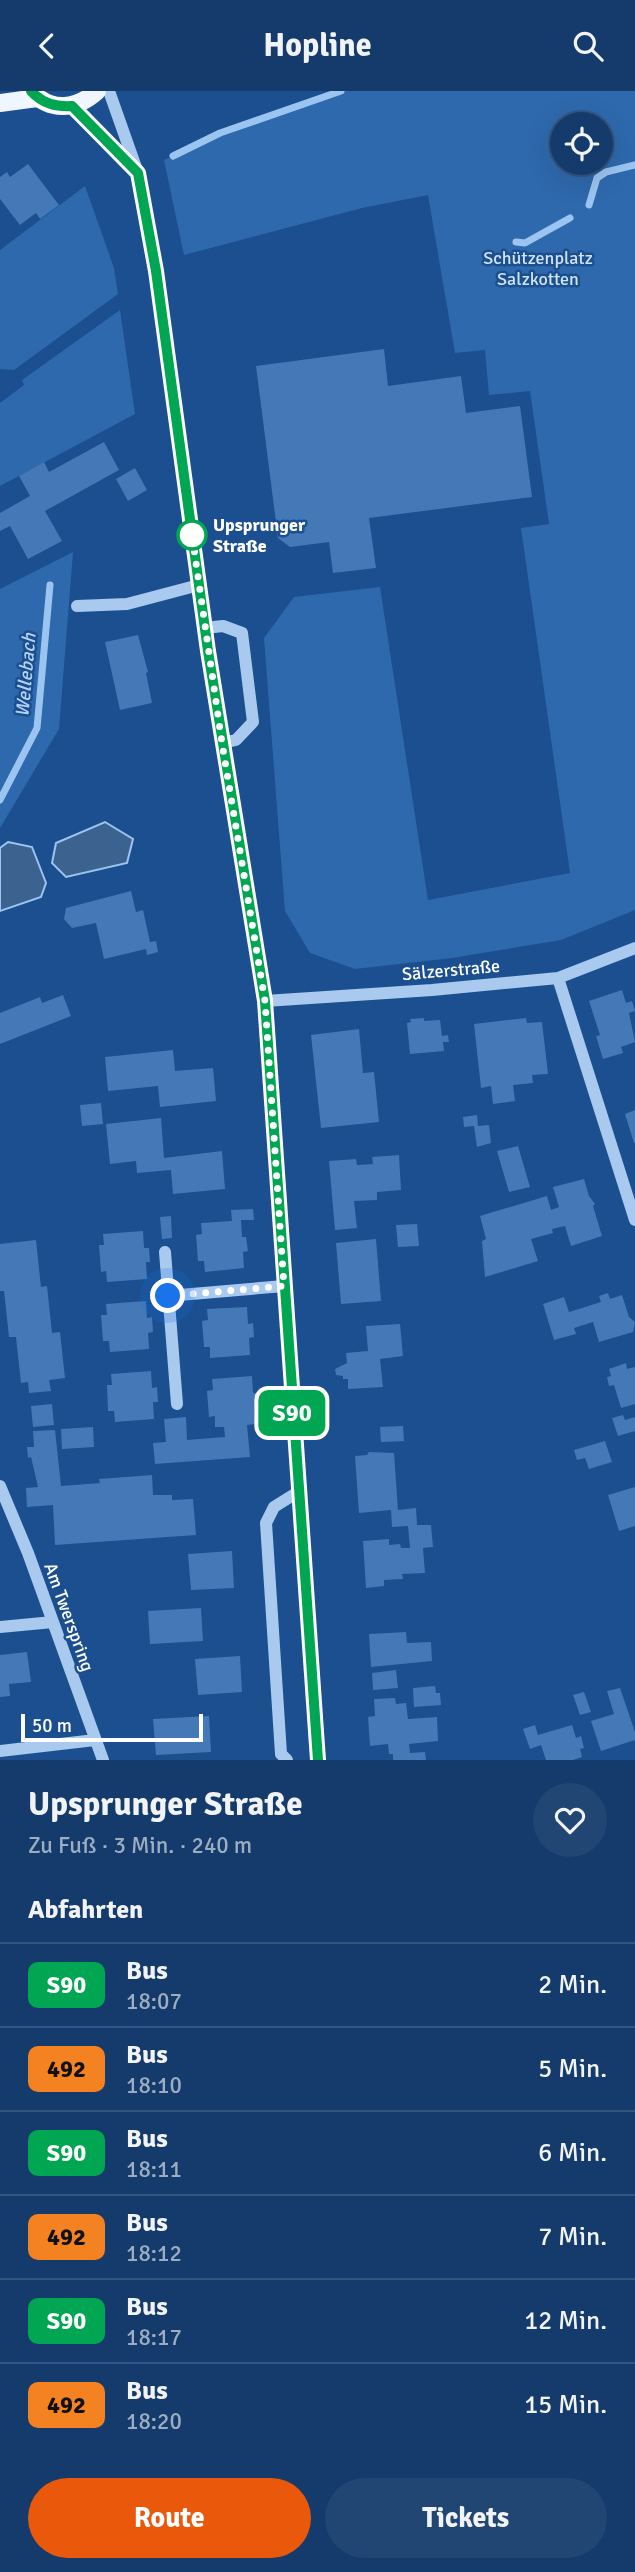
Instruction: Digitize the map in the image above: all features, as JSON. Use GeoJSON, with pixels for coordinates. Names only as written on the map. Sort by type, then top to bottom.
{"type":"FeatureCollection","features":[{"type":"Feature","properties":{"kind":"main road"},"geometry":{"type":"LineString","coordinates":[[0,103],[34,94],[60,107],[72,106],[86,101],[97,91]]}},
{"type":"Feature","properties":{"kind":"street"},"geometry":{"type":"LineString","coordinates":[[108,91],[138,173],[156,271],[222,743],[265,1001],[318,1760]]}},
{"type":"Feature","properties":{"kind":"street"},"geometry":{"type":"LineString","coordinates":[[72,106],[138,173]]}},
{"type":"Feature","properties":{"kind":"street"},"geometry":{"type":"LineString","coordinates":[[78,606],[127,604],[199,585]]}},
{"type":"Feature","properties":{"kind":"street"},"geometry":{"type":"LineString","coordinates":[[205,628],[223,626],[242,633],[253,722],[236,740],[222,743]]}},
{"type":"Feature","properties":{"kind":"street","name":"Sälzerstraße"},"geometry":{"type":"LineString","coordinates":[[265,1001],[558,978],[635,948]]}},
{"type":"Feature","properties":{"kind":"street"},"geometry":{"type":"LineString","coordinates":[[558,978],[635,1220]]}},
{"type":"Feature","properties":{"kind":"street"},"geometry":{"type":"LineString","coordinates":[[165,1252],[177,1404]]}},
{"type":"Feature","properties":{"kind":"street"},"geometry":{"type":"LineString","coordinates":[[168,1296],[284,1286]]}},
{"type":"Feature","properties":{"kind":"street","name":"Am Twerspring"},"geometry":{"type":"LineString","coordinates":[[0,1486],[4,1511],[28,1553],[103,1760]]}},
{"type":"Feature","properties":{"kind":"street"},"geometry":{"type":"LineString","coordinates":[[287,1760],[281,1754],[266,1523],[274,1507],[298,1492]]}},
{"type":"Feature","properties":{"kind":"street"},"geometry":{"type":"LineString","coordinates":[[0,1627],[53,1622]]}},
{"type":"Feature","properties":{"kind":"street"},"geometry":{"type":"LineString","coordinates":[[0,1751],[95,1740]]}},
{"type":"Feature","properties":{"kind":"green space","name":"Schützenplatz Salzkotten"},"geometry":{"type":"Polygon","coordinates":[[[333,91],[635,91],[635,910],[561,940],[452,958],[355,969],[310,953],[285,911],[264,638],[294,597],[380,587],[428,900],[570,873],[521,528],[549,524],[530,391],[489,395],[485,350],[455,353],[428,195],[362,208],[184,255],[164,160],[221,136],[331,97],[333,91]]]}},
{"type":"Feature","properties":{"kind":"green space"},"geometry":{"type":"Polygon","coordinates":[[[85,186],[114,268],[118,294],[14,370],[0,369],[0,250],[85,186]]]}},
{"type":"Feature","properties":{"kind":"green space"},"geometry":{"type":"Polygon","coordinates":[[[120,310],[135,414],[0,486],[0,403],[24,385],[22,380],[120,310]]]}},
{"type":"Feature","properties":{"kind":"green space"},"geometry":{"type":"Polygon","coordinates":[[[73,552],[59,729],[0,828],[0,589],[73,552]]]}},
{"type":"Feature","properties":{"kind":"shaded area"},"geometry":{"type":"Polygon","coordinates":[[[105,822],[133,839],[127,863],[66,877],[52,863],[56,843],[105,822]]]}},
{"type":"Feature","properties":{"kind":"shaded area"},"geometry":{"type":"Polygon","coordinates":[[[8,842],[32,847],[46,883],[41,897],[0,911],[0,848],[8,842]]]}},
{"type":"Feature","properties":{"kind":"building"},"geometry":{"type":"Polygon","coordinates":[[[28,164],[59,205],[40,219],[36,213],[20,225],[0,199],[0,177],[7,172],[10,177],[28,164]]]}},
{"type":"Feature","properties":{"kind":"building"},"geometry":{"type":"Polygon","coordinates":[[[384,349],[388,386],[461,376],[466,413],[520,406],[532,497],[369,518],[376,568],[333,573],[329,542],[290,547],[278,538],[256,366],[384,349]]]}},
{"type":"Feature","properties":{"kind":"building"},"geometry":{"type":"Polygon","coordinates":[[[104,442],[119,470],[45,511],[62,541],[28,559],[10,526],[0,531],[0,513],[30,496],[19,476],[44,462],[49,472],[104,442]]]}},
{"type":"Feature","properties":{"kind":"building"},"geometry":{"type":"Polygon","coordinates":[[[135,468],[147,490],[128,501],[116,479],[135,468]]]}},
{"type":"Feature","properties":{"kind":"building"},"geometry":{"type":"Polygon","coordinates":[[[138,635],[148,672],[146,673],[152,703],[120,710],[105,642],[138,635]]]}},
{"type":"Feature","properties":{"kind":"building"},"geometry":{"type":"Polygon","coordinates":[[[131,891],[136,912],[143,910],[150,942],[156,941],[158,952],[147,955],[146,949],[104,959],[96,923],[72,928],[64,919],[66,908],[131,891]]]}},
{"type":"Feature","properties":{"kind":"building"},"geometry":{"type":"Polygon","coordinates":[[[622,990],[626,1003],[632,1001],[635,1011],[629,1013],[635,1042],[621,1047],[623,1053],[603,1059],[596,1036],[600,1035],[589,1001],[622,990]]]}},
{"type":"Feature","properties":{"kind":"building"},"geometry":{"type":"Polygon","coordinates":[[[63,995],[71,1016],[0,1044],[0,1013],[40,997],[42,1003],[63,995]]]}},
{"type":"Feature","properties":{"kind":"building"},"geometry":{"type":"Polygon","coordinates":[[[424,1018],[424,1021],[440,1020],[442,1036],[448,1035],[449,1042],[443,1042],[444,1051],[410,1054],[407,1023],[411,1022],[410,1019],[424,1018]]]}},
{"type":"Feature","properties":{"kind":"building"},"geometry":{"type":"Polygon","coordinates":[[[526,1018],[527,1023],[542,1022],[548,1074],[532,1075],[533,1083],[513,1085],[515,1101],[493,1104],[491,1086],[481,1088],[474,1024],[526,1018]]]}},
{"type":"Feature","properties":{"kind":"building"},"geometry":{"type":"Polygon","coordinates":[[[359,1029],[363,1073],[374,1072],[379,1122],[321,1128],[311,1035],[359,1029]]]}},
{"type":"Feature","properties":{"kind":"building"},"geometry":{"type":"Polygon","coordinates":[[[173,1050],[175,1071],[213,1068],[216,1101],[160,1107],[158,1086],[108,1091],[105,1057],[173,1050]]]}},
{"type":"Feature","properties":{"kind":"building"},"geometry":{"type":"Polygon","coordinates":[[[101,1103],[103,1124],[82,1126],[80,1105],[101,1103]]]}},
{"type":"Feature","properties":{"kind":"building"},"geometry":{"type":"Polygon","coordinates":[[[635,1110],[635,1143],[634,1143],[625,1114],[635,1110]]]}},
{"type":"Feature","properties":{"kind":"building"},"geometry":{"type":"Polygon","coordinates":[[[477,1115],[478,1126],[489,1125],[491,1143],[477,1147],[474,1126],[464,1127],[463,1117],[477,1115]]]}},
{"type":"Feature","properties":{"kind":"building"},"geometry":{"type":"Polygon","coordinates":[[[161,1118],[164,1158],[222,1151],[225,1189],[173,1194],[171,1170],[137,1173],[136,1161],[110,1164],[106,1124],[161,1118]]]}},
{"type":"Feature","properties":{"kind":"building"},"geometry":{"type":"Polygon","coordinates":[[[518,1146],[530,1187],[509,1192],[497,1151],[518,1146]]]}},
{"type":"Feature","properties":{"kind":"building"},"geometry":{"type":"Polygon","coordinates":[[[399,1155],[401,1190],[377,1192],[377,1200],[354,1201],[357,1228],[335,1230],[329,1161],[356,1159],[357,1165],[373,1164],[372,1157],[399,1155]]]}},
{"type":"Feature","properties":{"kind":"building"},"geometry":{"type":"Polygon","coordinates":[[[584,1179],[589,1196],[595,1204],[593,1206],[602,1236],[571,1246],[565,1226],[552,1229],[553,1233],[531,1239],[538,1261],[485,1277],[482,1241],[486,1239],[480,1216],[547,1196],[551,1210],[559,1207],[553,1187],[584,1179]]]}},
{"type":"Feature","properties":{"kind":"building"},"geometry":{"type":"Polygon","coordinates":[[[253,1209],[254,1220],[241,1220],[242,1237],[246,1237],[248,1251],[243,1252],[244,1268],[205,1272],[204,1261],[198,1261],[196,1235],[202,1234],[201,1223],[232,1221],[231,1210],[253,1209]]]}},
{"type":"Feature","properties":{"kind":"building"},"geometry":{"type":"Polygon","coordinates":[[[171,1216],[172,1238],[162,1239],[160,1217],[171,1216]]]}},
{"type":"Feature","properties":{"kind":"building"},"geometry":{"type":"Polygon","coordinates":[[[417,1224],[419,1246],[398,1247],[396,1225],[417,1224]]]}},
{"type":"Feature","properties":{"kind":"building"},"geometry":{"type":"Polygon","coordinates":[[[143,1231],[144,1248],[149,1248],[147,1279],[107,1282],[106,1271],[101,1272],[99,1245],[104,1245],[103,1234],[143,1231]]]}},
{"type":"Feature","properties":{"kind":"building"},"geometry":{"type":"Polygon","coordinates":[[[376,1239],[381,1301],[341,1304],[336,1243],[376,1239]]]}},
{"type":"Feature","properties":{"kind":"building"},"geometry":{"type":"Polygon","coordinates":[[[36,1240],[41,1287],[47,1286],[52,1333],[60,1332],[65,1378],[49,1380],[51,1391],[29,1393],[28,1382],[21,1383],[16,1337],[9,1337],[4,1291],[0,1291],[0,1244],[36,1240]]]}},
{"type":"Feature","properties":{"kind":"building"},"geometry":{"type":"Polygon","coordinates":[[[608,1293],[610,1299],[622,1295],[629,1317],[635,1322],[633,1332],[599,1342],[593,1322],[574,1328],[576,1334],[554,1340],[543,1304],[564,1297],[569,1312],[601,1302],[599,1296],[608,1293]]]}},
{"type":"Feature","properties":{"kind":"building"},"geometry":{"type":"Polygon","coordinates":[[[146,1301],[147,1318],[152,1317],[153,1332],[148,1333],[149,1349],[110,1352],[109,1341],[103,1341],[101,1315],[107,1315],[106,1304],[146,1301]]]}},
{"type":"Feature","properties":{"kind":"building"},"geometry":{"type":"Polygon","coordinates":[[[247,1307],[248,1324],[253,1323],[254,1337],[249,1338],[250,1355],[210,1358],[210,1347],[204,1347],[202,1321],[208,1320],[207,1309],[247,1307]]]}},
{"type":"Feature","properties":{"kind":"building"},"geometry":{"type":"Polygon","coordinates":[[[400,1324],[403,1356],[380,1359],[383,1387],[348,1389],[348,1379],[336,1375],[335,1369],[347,1363],[346,1353],[368,1351],[366,1326],[400,1324]]]}},
{"type":"Feature","properties":{"kind":"building"},"geometry":{"type":"Polygon","coordinates":[[[626,1363],[627,1369],[635,1367],[635,1404],[621,1408],[614,1385],[609,1386],[607,1377],[611,1376],[609,1369],[626,1363]]]}},
{"type":"Feature","properties":{"kind":"building"},"geometry":{"type":"Polygon","coordinates":[[[151,1371],[152,1388],[157,1387],[158,1402],[153,1402],[154,1419],[115,1422],[114,1411],[108,1411],[107,1385],[112,1385],[111,1374],[151,1371]]]}},
{"type":"Feature","properties":{"kind":"building"},"geometry":{"type":"Polygon","coordinates":[[[252,1376],[253,1393],[258,1393],[259,1407],[254,1408],[255,1424],[247,1425],[250,1457],[155,1464],[153,1443],[166,1442],[164,1419],[186,1417],[187,1440],[225,1437],[224,1427],[215,1427],[215,1416],[209,1417],[207,1391],[213,1390],[212,1379],[252,1376]]]}},
{"type":"Feature","properties":{"kind":"building"},"geometry":{"type":"Polygon","coordinates":[[[52,1404],[54,1425],[33,1427],[31,1406],[52,1404]]]}},
{"type":"Feature","properties":{"kind":"building"},"geometry":{"type":"Polygon","coordinates":[[[623,1415],[625,1420],[635,1417],[635,1431],[618,1436],[612,1418],[623,1415]]]}},
{"type":"Feature","properties":{"kind":"building"},"geometry":{"type":"Polygon","coordinates":[[[403,1426],[404,1441],[381,1442],[380,1427],[403,1426]]]}},
{"type":"Feature","properties":{"kind":"building"},"geometry":{"type":"Polygon","coordinates":[[[93,1427],[94,1447],[62,1449],[61,1429],[93,1427]]]}},
{"type":"Feature","properties":{"kind":"building"},"geometry":{"type":"Polygon","coordinates":[[[55,1430],[61,1486],[100,1483],[99,1479],[152,1475],[153,1495],[172,1495],[172,1500],[193,1499],[196,1535],[55,1545],[53,1505],[27,1507],[26,1488],[38,1487],[27,1447],[34,1447],[33,1431],[55,1430]]]}},
{"type":"Feature","properties":{"kind":"building"},"geometry":{"type":"Polygon","coordinates":[[[605,1441],[612,1462],[589,1469],[585,1458],[577,1460],[574,1450],[605,1441]]]}},
{"type":"Feature","properties":{"kind":"building"},"geometry":{"type":"Polygon","coordinates":[[[369,1452],[394,1453],[398,1510],[416,1508],[417,1525],[431,1525],[433,1547],[423,1548],[425,1573],[402,1574],[403,1579],[384,1580],[384,1586],[366,1588],[363,1541],[389,1539],[389,1545],[400,1544],[401,1548],[410,1548],[408,1526],[392,1527],[391,1510],[359,1513],[355,1456],[367,1455],[369,1452]]]}},
{"type":"Feature","properties":{"kind":"building"},"geometry":{"type":"Polygon","coordinates":[[[635,1487],[635,1526],[619,1531],[608,1495],[635,1487]]]}},
{"type":"Feature","properties":{"kind":"building"},"geometry":{"type":"Polygon","coordinates":[[[232,1551],[234,1588],[191,1590],[188,1554],[232,1551]]]}},
{"type":"Feature","properties":{"kind":"building"},"geometry":{"type":"Polygon","coordinates":[[[201,1608],[203,1641],[150,1644],[148,1611],[201,1608]]]}},
{"type":"Feature","properties":{"kind":"building"},"geometry":{"type":"Polygon","coordinates":[[[406,1632],[407,1643],[431,1642],[432,1661],[371,1667],[369,1634],[406,1632]]]}},
{"type":"Feature","properties":{"kind":"building"},"geometry":{"type":"Polygon","coordinates":[[[27,1652],[31,1682],[9,1684],[10,1696],[0,1697],[0,1655],[27,1652]]]}},
{"type":"Feature","properties":{"kind":"building"},"geometry":{"type":"Polygon","coordinates":[[[240,1656],[242,1692],[198,1695],[195,1659],[240,1656]]]}},
{"type":"Feature","properties":{"kind":"building"},"geometry":{"type":"Polygon","coordinates":[[[396,1670],[398,1688],[373,1690],[372,1673],[396,1670]]]}},
{"type":"Feature","properties":{"kind":"building"},"geometry":{"type":"Polygon","coordinates":[[[435,1686],[436,1693],[440,1693],[441,1705],[414,1707],[413,1688],[435,1686]]]}},
{"type":"Feature","properties":{"kind":"building"},"geometry":{"type":"Polygon","coordinates":[[[620,1688],[635,1732],[635,1740],[601,1751],[591,1721],[614,1714],[607,1691],[620,1688]]]}},
{"type":"Feature","properties":{"kind":"building"},"geometry":{"type":"Polygon","coordinates":[[[584,1692],[591,1712],[580,1715],[573,1695],[584,1692]]]}},
{"type":"Feature","properties":{"kind":"building"},"geometry":{"type":"Polygon","coordinates":[[[395,1698],[396,1704],[406,1703],[408,1719],[437,1717],[438,1741],[409,1744],[410,1753],[425,1752],[426,1760],[393,1760],[388,1744],[370,1746],[368,1717],[375,1716],[374,1699],[395,1698]]]}},
{"type":"Feature","properties":{"kind":"building"},"geometry":{"type":"Polygon","coordinates":[[[209,1716],[211,1752],[156,1755],[153,1719],[209,1716]]]}},
{"type":"Feature","properties":{"kind":"building"},"geometry":{"type":"Polygon","coordinates":[[[535,1725],[538,1735],[572,1725],[576,1738],[581,1736],[584,1748],[580,1749],[582,1757],[573,1760],[546,1760],[541,1745],[530,1749],[523,1729],[535,1725]]]}},
{"type":"Feature","properties":{"kind":"waterway","name":"Wellebach"},"geometry":{"type":"LineString","coordinates":[[173,156],[220,133],[341,91]]}},
{"type":"Feature","properties":{"kind":"waterway"},"geometry":{"type":"LineString","coordinates":[[589,205],[597,178],[606,172],[635,165]]}},
{"type":"Feature","properties":{"kind":"waterway"},"geometry":{"type":"LineString","coordinates":[[516,242],[525,243],[570,218]]}},
{"type":"Feature","properties":{"kind":"waterway","name":"Wellebach"},"geometry":{"type":"LineString","coordinates":[[0,800],[37,728],[50,585]]}},
{"type":"Feature","properties":{"kind":"bus line","name":"S90"},"geometry":{"type":"LineString","coordinates":[[31,91],[48,104],[72,106],[138,173],[156,271],[208,651],[265,1001],[318,1760]]}},
{"type":"Feature","properties":{"kind":"place","name":"Upsprunger Straße"},"geometry":{"type":"Point","coordinates":[192,535]}},
{"type":"Feature","properties":{"kind":"route"},"geometry":{"type":"LineString","coordinates":[[168,1296],[284,1286],[265,1001],[222,743],[192,535]]}}]}
